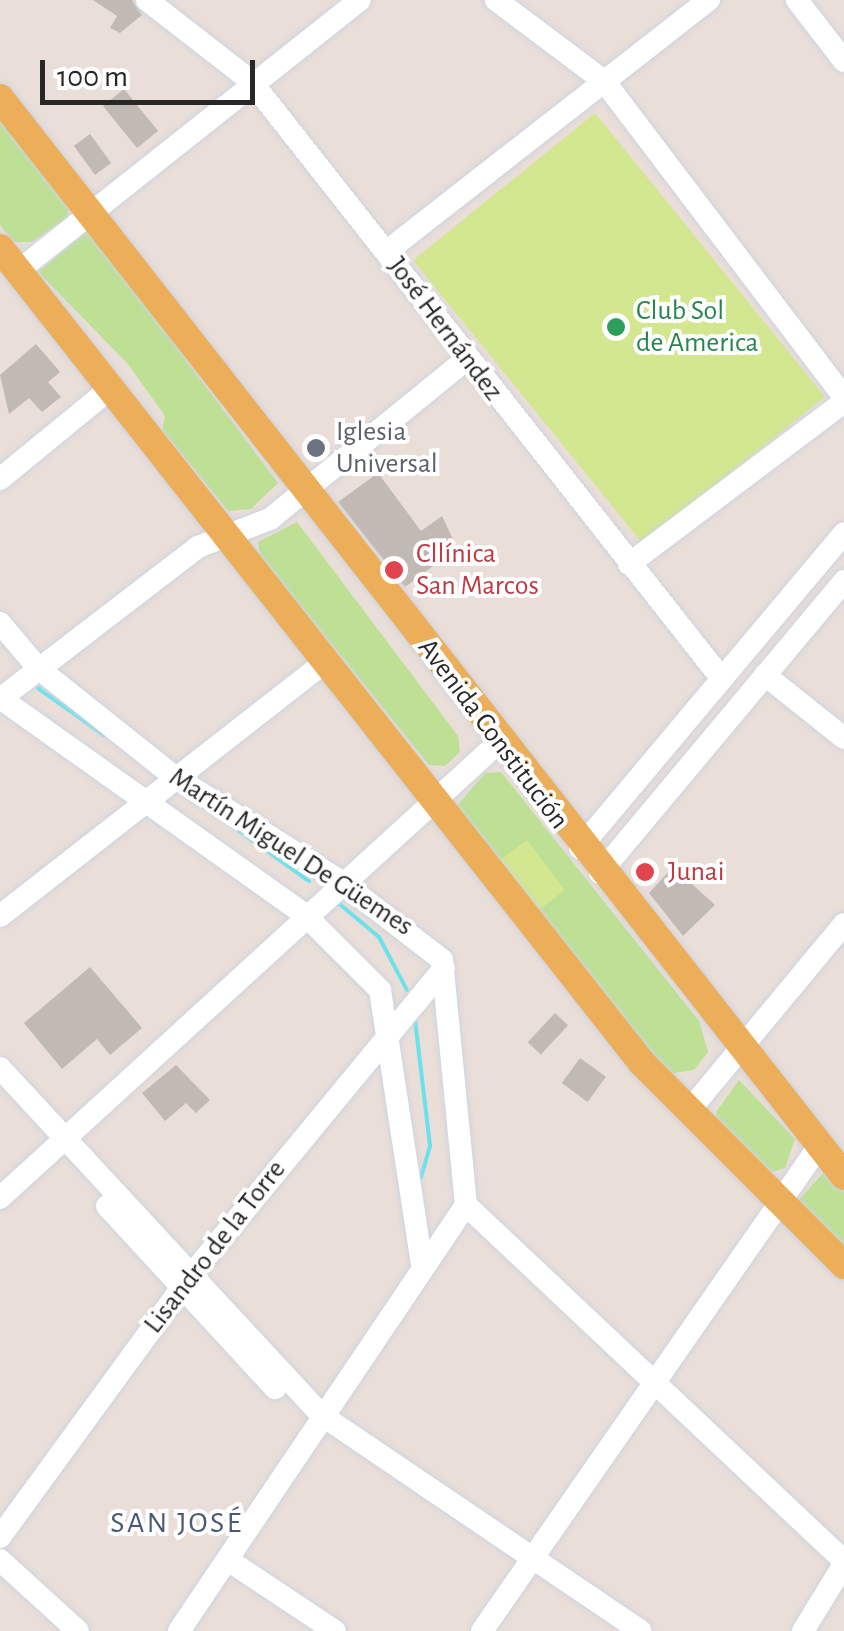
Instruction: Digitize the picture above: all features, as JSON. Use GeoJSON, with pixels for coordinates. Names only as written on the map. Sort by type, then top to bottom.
{"type":"FeatureCollection","features":[{"type":"Feature","properties":{"kind":"main road","name":"Avenida Constitución"},"geometry":{"type":"LineString","coordinates":[[0,98],[600,874],[817,1149],[844,1176]]}},
{"type":"Feature","properties":{"kind":"main road"},"geometry":{"type":"LineString","coordinates":[[0,248],[231,536],[325,662],[688,1112],[776,1205],[844,1266]]}},
{"type":"Feature","properties":{"kind":"street","name":"José Hernández"},"geometry":{"type":"LineString","coordinates":[[147,0],[251,81],[467,360],[722,678]]}},
{"type":"Feature","properties":{"kind":"street"},"geometry":{"type":"LineString","coordinates":[[18,271],[251,81],[360,0]]}},
{"type":"Feature","properties":{"kind":"street"},"geometry":{"type":"LineString","coordinates":[[496,0],[604,81],[844,399],[629,564]]}},
{"type":"Feature","properties":{"kind":"street"},"geometry":{"type":"LineString","coordinates":[[386,252],[709,0]]}},
{"type":"Feature","properties":{"kind":"street"},"geometry":{"type":"LineString","coordinates":[[797,0],[844,61]]}},
{"type":"Feature","properties":{"kind":"street"},"geometry":{"type":"LineString","coordinates":[[0,699],[198,547],[231,536],[306,491],[467,360]]}},
{"type":"Feature","properties":{"kind":"street"},"geometry":{"type":"LineString","coordinates":[[0,479],[111,388]]}},
{"type":"Feature","properties":{"kind":"street"},"geometry":{"type":"LineString","coordinates":[[580,848],[844,533]]}},
{"type":"Feature","properties":{"kind":"street"},"geometry":{"type":"LineString","coordinates":[[600,874],[844,581]]}},
{"type":"Feature","properties":{"kind":"street","name":"Martín Miguel De Güemes"},"geometry":{"type":"LineString","coordinates":[[0,622],[38,668],[172,775],[426,941],[444,968]]}},
{"type":"Feature","properties":{"kind":"street"},"geometry":{"type":"LineString","coordinates":[[0,916],[172,775],[325,662]]}},
{"type":"Feature","properties":{"kind":"street"},"geometry":{"type":"LineString","coordinates":[[765,675],[844,738]]}},
{"type":"Feature","properties":{"kind":"street","name":"Martín Miguel De Güemes"},"geometry":{"type":"LineString","coordinates":[[0,699],[140,804],[303,913],[360,964],[391,1023],[422,1264]]}},
{"type":"Feature","properties":{"kind":"street"},"geometry":{"type":"LineString","coordinates":[[0,1198],[431,795],[499,742]]}},
{"type":"Feature","properties":{"kind":"street"},"geometry":{"type":"LineString","coordinates":[[688,1112],[844,924]]}},
{"type":"Feature","properties":{"kind":"street"},"geometry":{"type":"LineString","coordinates":[[444,968],[466,1205],[648,1386],[844,1563],[803,1631]]}},
{"type":"Feature","properties":{"kind":"street","name":"Lisandro de la Torre"},"geometry":{"type":"LineString","coordinates":[[0,1537],[186,1281],[391,1023],[444,968]]}},
{"type":"Feature","properties":{"kind":"street"},"geometry":{"type":"LineString","coordinates":[[0,1068],[59,1144]]}},
{"type":"Feature","properties":{"kind":"street"},"geometry":{"type":"LineString","coordinates":[[0,1089],[59,1144],[186,1281],[320,1414],[530,1560],[642,1631]]}},
{"type":"Feature","properties":{"kind":"street"},"geometry":{"type":"LineString","coordinates":[[482,1631],[648,1386],[817,1149]]}},
{"type":"Feature","properties":{"kind":"street"},"geometry":{"type":"LineString","coordinates":[[179,1631],[320,1414],[466,1205]]}},
{"type":"Feature","properties":{"kind":"street"},"geometry":{"type":"LineString","coordinates":[[0,1560],[78,1631]]}},
{"type":"Feature","properties":{"kind":"street"},"geometry":{"type":"LineString","coordinates":[[228,1560],[335,1631]]}},
{"type":"Feature","properties":{"kind":"green space","name":"Club Sol de America"},"geometry":{"type":"Polygon","coordinates":[[[595,113],[825,397],[643,544],[413,260],[595,113]]]}},
{"type":"Feature","properties":{"kind":"green space"},"geometry":{"type":"Polygon","coordinates":[[[0,118],[68,207],[68,217],[32,242],[13,242],[0,225],[0,118]]]}},
{"type":"Feature","properties":{"kind":"green space"},"geometry":{"type":"Polygon","coordinates":[[[89,229],[278,483],[251,509],[228,511],[162,430],[165,416],[128,364],[38,272],[89,229]]]}},
{"type":"Feature","properties":{"kind":"green space"},"geometry":{"type":"Polygon","coordinates":[[[297,522],[458,736],[460,752],[445,766],[429,765],[260,556],[258,542],[297,522]]]}},
{"type":"Feature","properties":{"kind":"green space"},"geometry":{"type":"Polygon","coordinates":[[[501,772],[699,1021],[708,1052],[694,1070],[667,1074],[455,808],[485,773],[501,772]]]}},
{"type":"Feature","properties":{"kind":"green space"},"geometry":{"type":"Polygon","coordinates":[[[527,840],[565,890],[538,911],[500,860],[527,840]]]}},
{"type":"Feature","properties":{"kind":"green space"},"geometry":{"type":"Polygon","coordinates":[[[739,1080],[795,1139],[785,1168],[772,1172],[719,1125],[716,1112],[739,1080]]]}},
{"type":"Feature","properties":{"kind":"green space"},"geometry":{"type":"Polygon","coordinates":[[[826,1170],[844,1189],[844,1247],[795,1204],[826,1170]]]}},
{"type":"Feature","properties":{"kind":"building"},"geometry":{"type":"Polygon","coordinates":[[[93,0],[132,0],[142,15],[120,33],[110,28],[117,16],[93,0]]]}},
{"type":"Feature","properties":{"kind":"building"},"geometry":{"type":"Polygon","coordinates":[[[124,89],[158,131],[137,148],[103,106],[124,89]]]}},
{"type":"Feature","properties":{"kind":"building"},"geometry":{"type":"Polygon","coordinates":[[[90,134],[111,163],[95,175],[74,146],[90,134]]]}},
{"type":"Feature","properties":{"kind":"building"},"geometry":{"type":"Polygon","coordinates":[[[36,344],[60,372],[48,382],[61,397],[42,412],[29,398],[9,414],[0,375],[36,344]]]}},
{"type":"Feature","properties":{"kind":"building"},"geometry":{"type":"Polygon","coordinates":[[[378,473],[421,531],[442,516],[457,548],[405,587],[338,502],[378,473]]]}},
{"type":"Feature","properties":{"kind":"building"},"geometry":{"type":"Polygon","coordinates":[[[673,867],[715,905],[683,936],[649,893],[673,867]]]}},
{"type":"Feature","properties":{"kind":"building"},"geometry":{"type":"Polygon","coordinates":[[[90,967],[142,1028],[110,1055],[97,1039],[62,1069],[24,1023],[90,967]]]}},
{"type":"Feature","properties":{"kind":"building"},"geometry":{"type":"Polygon","coordinates":[[[555,1013],[568,1025],[541,1055],[528,1042],[555,1013]]]}},
{"type":"Feature","properties":{"kind":"building"},"geometry":{"type":"Polygon","coordinates":[[[580,1058],[606,1077],[588,1102],[562,1083],[580,1058]]]}},
{"type":"Feature","properties":{"kind":"building"},"geometry":{"type":"Polygon","coordinates":[[[176,1065],[210,1100],[196,1113],[186,1103],[165,1121],[142,1093],[176,1065]]]}},
{"type":"Feature","properties":{"kind":"waterway"},"geometry":{"type":"LineString","coordinates":[[38,688],[104,735]]}},
{"type":"Feature","properties":{"kind":"waterway"},"geometry":{"type":"LineString","coordinates":[[231,825],[309,881]]}},
{"type":"Feature","properties":{"kind":"waterway"},"geometry":{"type":"LineString","coordinates":[[336,901],[379,937],[407,990]]}},
{"type":"Feature","properties":{"kind":"waterway"},"geometry":{"type":"LineString","coordinates":[[415,1020],[430,1146],[421,1178]]}},
{"type":"Feature","properties":{"kind":"place","name":"Club Sol de America"},"geometry":{"type":"Point","coordinates":[616,327]}},
{"type":"Feature","properties":{"kind":"place","name":"Iglesia Universal"},"geometry":{"type":"Point","coordinates":[316,448]}},
{"type":"Feature","properties":{"kind":"place","name":"Cllínica San Marcos"},"geometry":{"type":"Point","coordinates":[394,570]}},
{"type":"Feature","properties":{"kind":"place","name":"Junai"},"geometry":{"type":"Point","coordinates":[645,872]}},
{"type":"Feature","properties":{"kind":"district","name":"SAN JOSÉ"},"geometry":{"type":"Point","coordinates":[177,1523]}}]}
